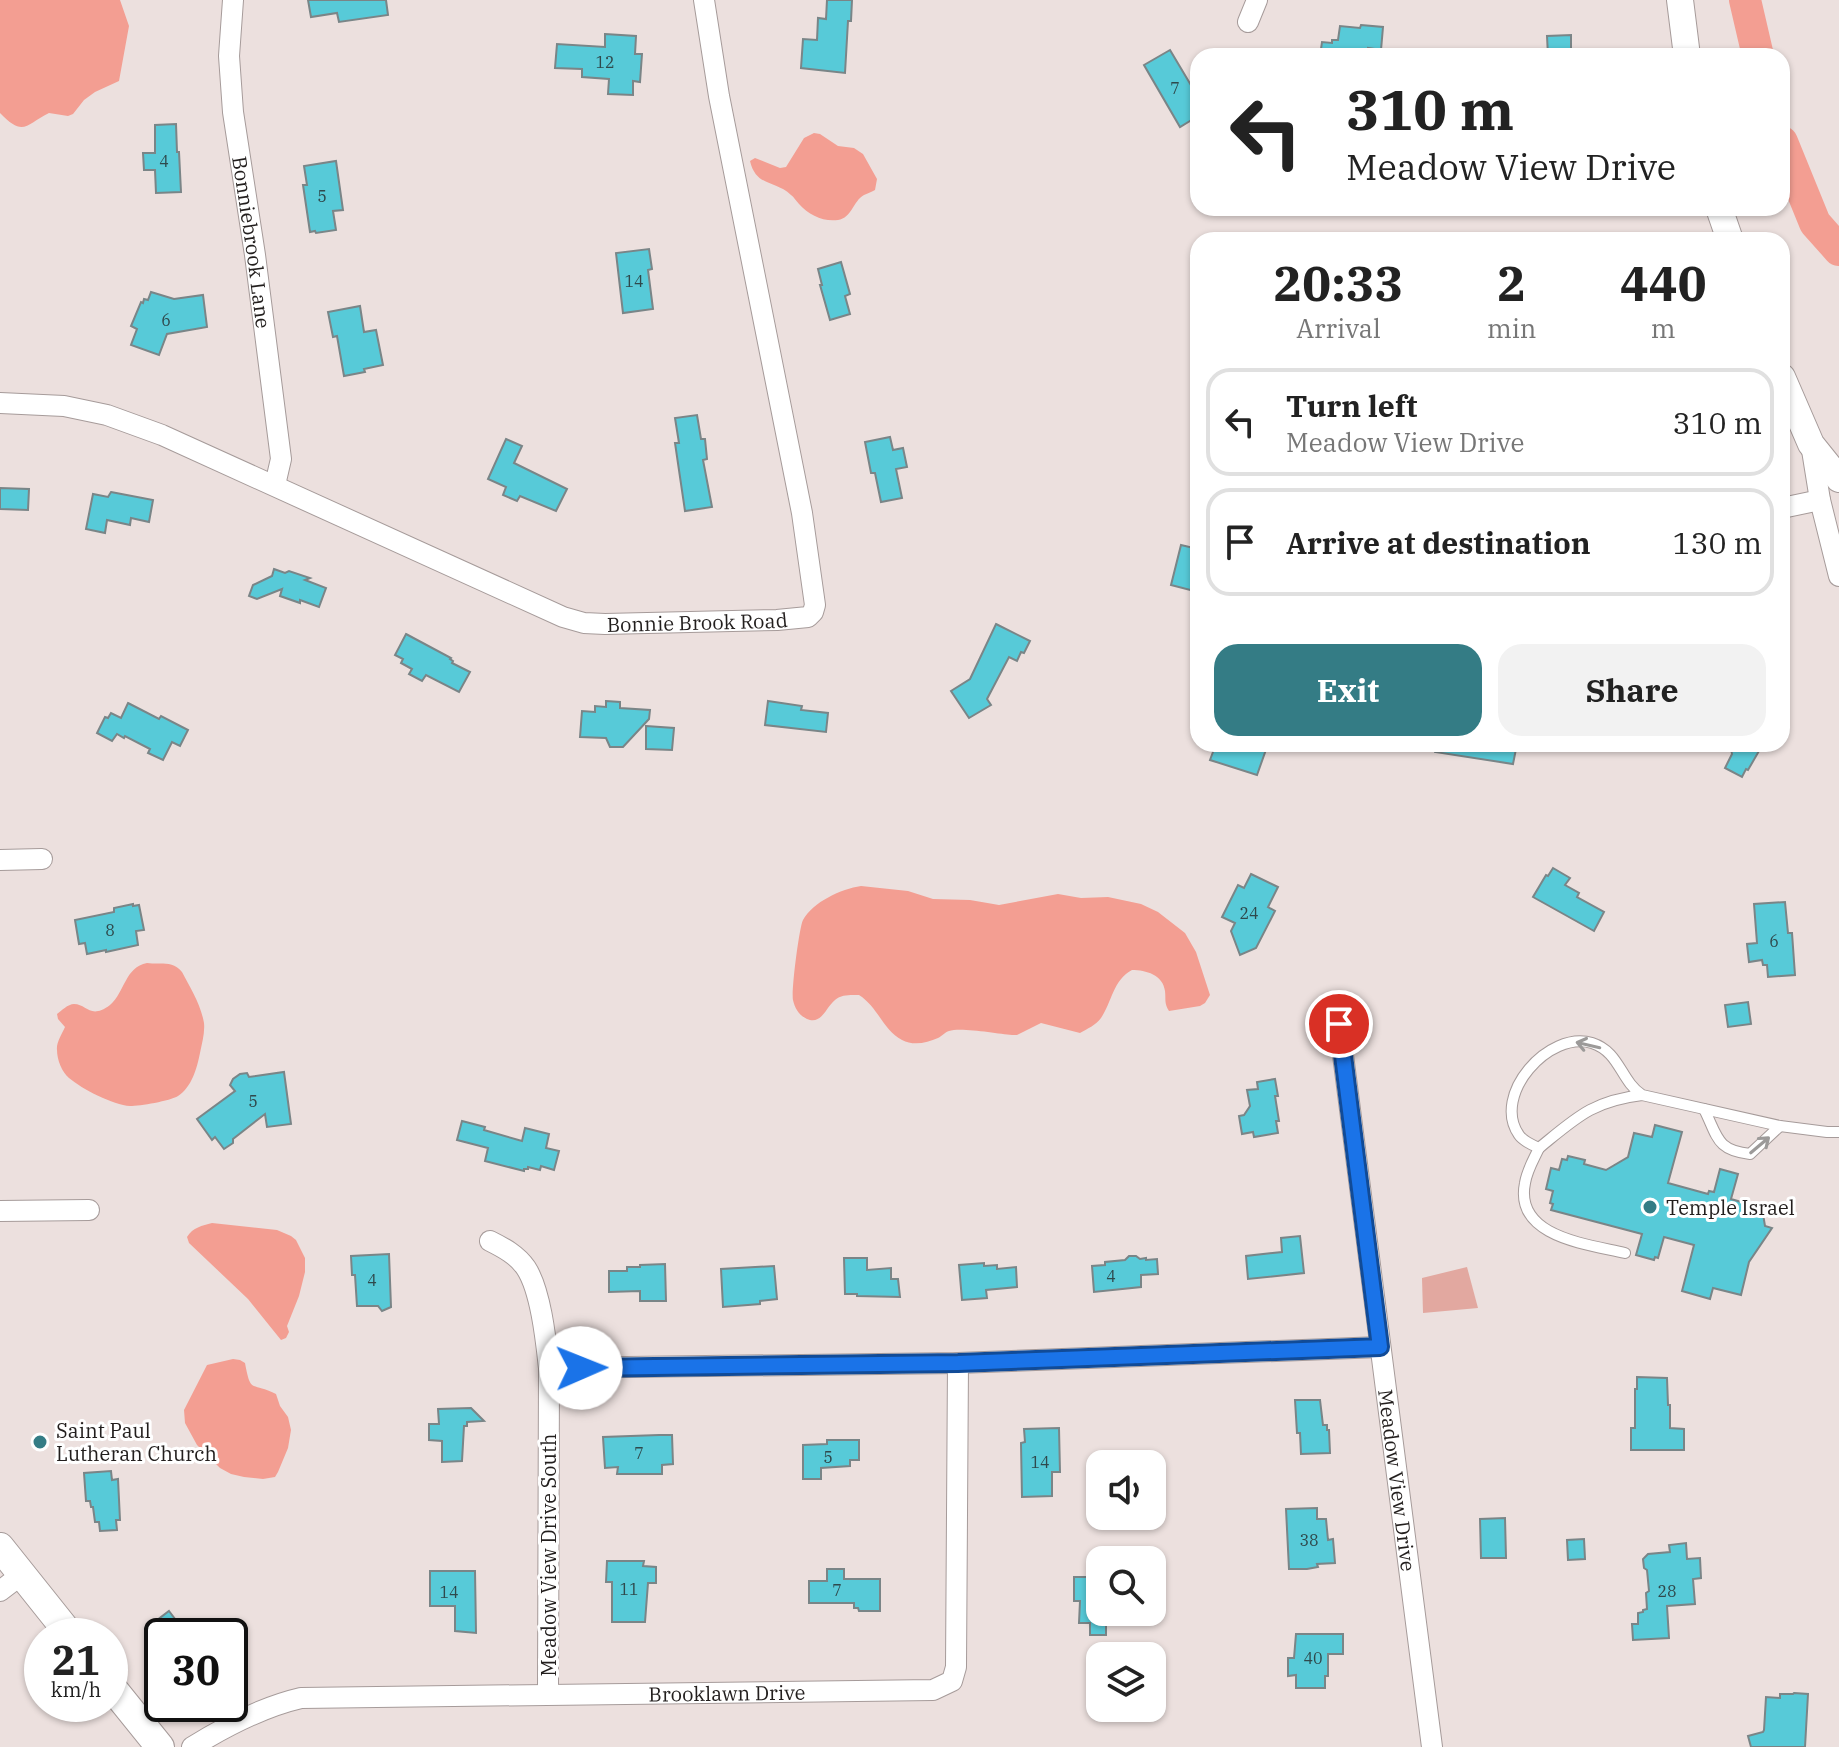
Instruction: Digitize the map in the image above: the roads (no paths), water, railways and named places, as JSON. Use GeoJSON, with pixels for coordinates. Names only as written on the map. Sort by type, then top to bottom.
{"type":"FeatureCollection","features":[{"type":"Feature","properties":{"kind":"main road"},"geometry":{"type":"LineString","coordinates":[[0,1547],[11,1583],[51,1618]]}},
{"type":"Feature","properties":{"kind":"main road"},"geometry":{"type":"LineString","coordinates":[[128,1707],[160,1747]]}},
{"type":"Feature","properties":{"kind":"street","name":"Bonniebrook Lane"},"geometry":{"type":"LineString","coordinates":[[233,0],[229,56],[233,112],[281,459],[275,485]]}},
{"type":"Feature","properties":{"kind":"street","name":"Bonnie Brook Road"},"geometry":{"type":"LineString","coordinates":[[0,403],[64,406],[107,415],[162,435],[563,617],[584,623],[662,624],[808,617],[815,605],[802,513],[722,110],[704,0]]}},
{"type":"Feature","properties":{"kind":"street"},"geometry":{"type":"LineString","coordinates":[[1248,22],[1257,0]]}},
{"type":"Feature","properties":{"kind":"street"},"geometry":{"type":"LineString","coordinates":[[1680,0],[1686,48]]}},
{"type":"Feature","properties":{"kind":"street"},"geometry":{"type":"LineString","coordinates":[[1790,395],[1811,444],[1820,500],[1839,576]]}},
{"type":"Feature","properties":{"kind":"street"},"geometry":{"type":"LineString","coordinates":[[1811,444],[1839,479]]}},
{"type":"Feature","properties":{"kind":"street"},"geometry":{"type":"LineString","coordinates":[[1790,506],[1820,500]]}},
{"type":"Feature","properties":{"kind":"street"},"geometry":{"type":"LineString","coordinates":[[0,860],[35,859]]}},
{"type":"Feature","properties":{"kind":"street","name":"Meadow View Drive"},"geometry":{"type":"LineString","coordinates":[[1339,1024],[1432,1747]]}},
{"type":"Feature","properties":{"kind":"street"},"geometry":{"type":"LineString","coordinates":[[0,1211],[89,1210]]}},
{"type":"Feature","properties":{"kind":"street","name":"Meadow View Drive South"},"geometry":{"type":"LineString","coordinates":[[490,1241],[515,1255],[527,1269],[534,1284],[545,1335],[549,1368],[548,1693]]}},
{"type":"Feature","properties":{"kind":"street"},"geometry":{"type":"LineString","coordinates":[[549,1368],[958,1363],[1380,1347]]}},
{"type":"Feature","properties":{"kind":"street","name":"Brooklawn Drive"},"geometry":{"type":"LineString","coordinates":[[192,1747],[254,1712],[301,1698],[933,1690],[952,1681],[956,1667],[958,1363]]}},
{"type":"Feature","properties":{"kind":"lane"},"geometry":{"type":"LineString","coordinates":[[1539,1148],[1518,1134],[1512,1117],[1512,1103],[1522,1077],[1556,1048],[1571,1042],[1594,1044],[1613,1057],[1626,1080],[1642,1095]]}},
{"type":"Feature","properties":{"kind":"lane"},"geometry":{"type":"LineString","coordinates":[[1625,1253],[1547,1231],[1536,1223],[1528,1211],[1524,1185],[1539,1148],[1585,1111],[1620,1097],[1642,1095],[1780,1126],[1839,1132]]}},
{"type":"Feature","properties":{"kind":"lane"},"geometry":{"type":"LineString","coordinates":[[1704,1109],[1720,1143],[1731,1152],[1750,1154],[1780,1126]]}},
{"type":"Feature","properties":{"kind":"waterway"},"geometry":{"type":"LineString","coordinates":[[1745,0],[1756,48]]}},
{"type":"Feature","properties":{"kind":"waterway"},"geometry":{"type":"LineString","coordinates":[[1790,162],[1815,223],[1839,250]]}},
{"type":"Feature","properties":{"kind":"place","name":"Temple Israel"},"geometry":{"type":"Point","coordinates":[1650,1207]}},
{"type":"Feature","properties":{"kind":"place","name":"Saint Paul Lutheran Church"},"geometry":{"type":"Point","coordinates":[40,1442]}}]}
